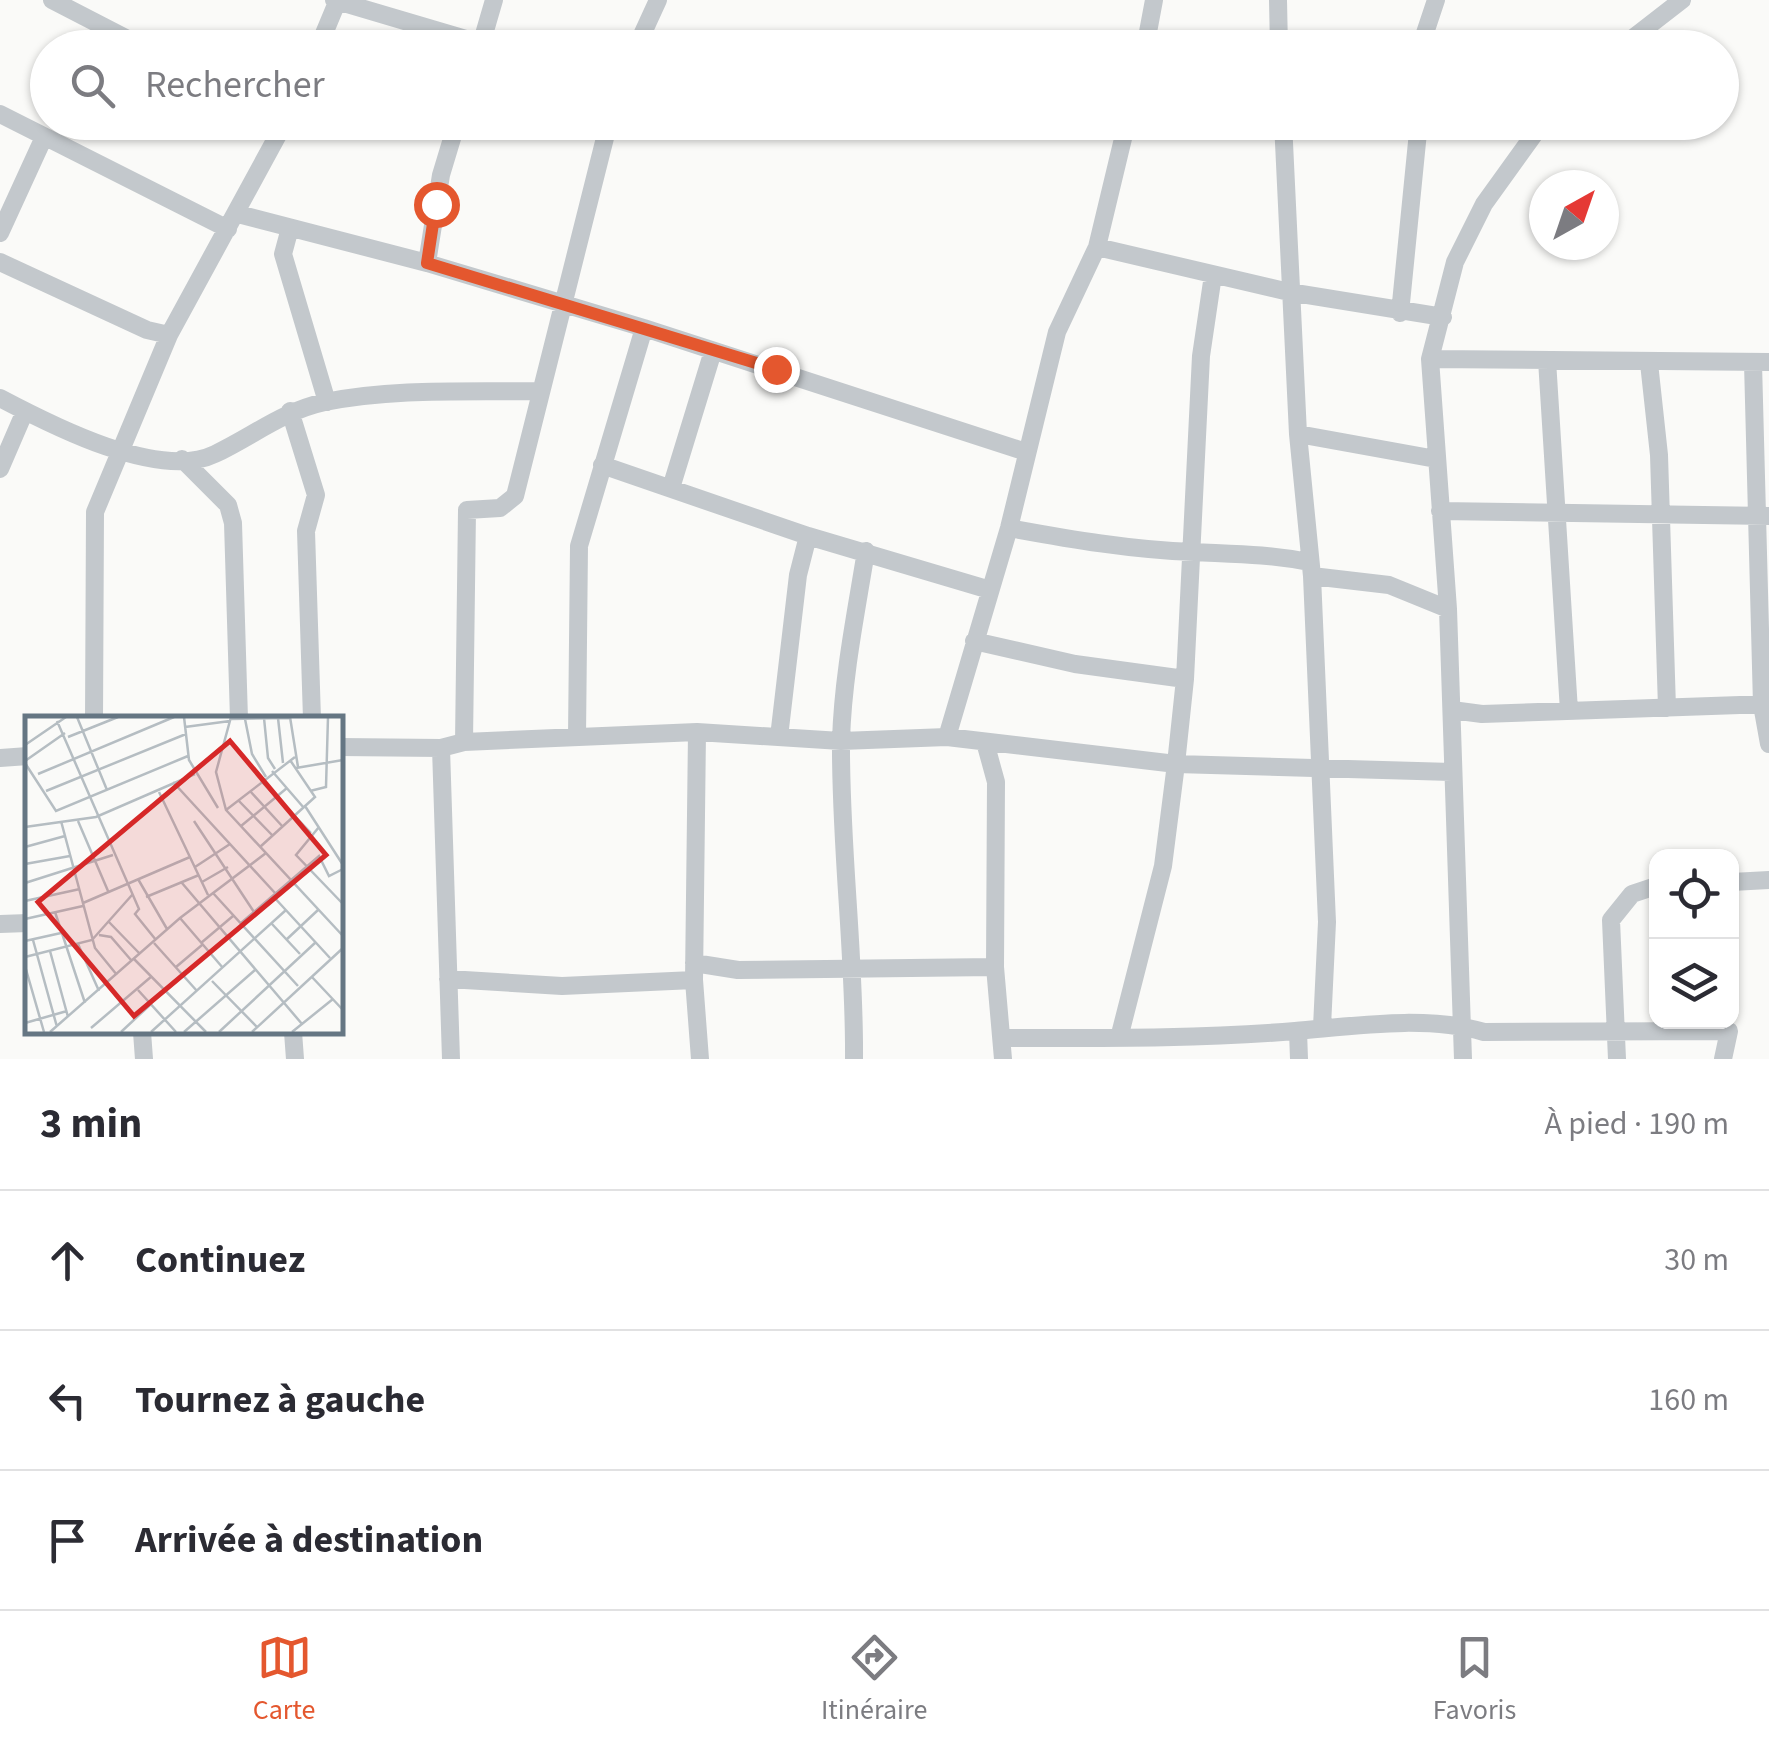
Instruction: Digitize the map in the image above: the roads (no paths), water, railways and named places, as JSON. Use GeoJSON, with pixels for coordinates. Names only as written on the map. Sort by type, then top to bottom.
{"type":"FeatureCollection","features":[{"type":"Feature","properties":{"kind":"street"},"geometry":{"type":"LineString","coordinates":[[52,0],[110,30]]}},
{"type":"Feature","properties":{"kind":"street"},"geometry":{"type":"LineString","coordinates":[[325,30],[337,0],[434,30]]}},
{"type":"Feature","properties":{"kind":"street"},"geometry":{"type":"LineString","coordinates":[[489,30],[494,0]]}},
{"type":"Feature","properties":{"kind":"street"},"geometry":{"type":"LineString","coordinates":[[644,30],[658,0]]}},
{"type":"Feature","properties":{"kind":"street"},"geometry":{"type":"LineString","coordinates":[[1148,30],[1154,0]]}},
{"type":"Feature","properties":{"kind":"street"},"geometry":{"type":"LineString","coordinates":[[1278,0],[1279,30]]}},
{"type":"Feature","properties":{"kind":"street"},"geometry":{"type":"LineString","coordinates":[[1426,0],[1431,20]]}},
{"type":"Feature","properties":{"kind":"street"},"geometry":{"type":"LineString","coordinates":[[1427,30],[1436,0]]}},
{"type":"Feature","properties":{"kind":"street"},"geometry":{"type":"LineString","coordinates":[[1643,30],[1682,0]]}},
{"type":"Feature","properties":{"kind":"street"},"geometry":{"type":"LineString","coordinates":[[0,114],[30,130]]}},
{"type":"Feature","properties":{"kind":"street"},"geometry":{"type":"LineString","coordinates":[[0,233],[43,140]]}},
{"type":"Feature","properties":{"kind":"street"},"geometry":{"type":"LineString","coordinates":[[49,140],[233,221],[290,228],[427,263],[644,328],[1026,452]]}},
{"type":"Feature","properties":{"kind":"street"},"geometry":{"type":"LineString","coordinates":[[94,716],[95,512],[168,335],[276,140]]}},
{"type":"Feature","properties":{"kind":"street"},"geometry":{"type":"LineString","coordinates":[[427,263],[441,175],[452,140]]}},
{"type":"Feature","properties":{"kind":"street"},"geometry":{"type":"LineString","coordinates":[[464,742],[467,510],[509,505],[538,391],[566,306],[605,140]]}},
{"type":"Feature","properties":{"kind":"street"},"geometry":{"type":"LineString","coordinates":[[946,738],[1008,528],[1057,332],[1097,247],[1123,140]]}},
{"type":"Feature","properties":{"kind":"street"},"geometry":{"type":"LineString","coordinates":[[1284,140],[1289,292],[1310,569],[1327,922],[1322,1027]]}},
{"type":"Feature","properties":{"kind":"street"},"geometry":{"type":"LineString","coordinates":[[1400,313],[1417,140]]}},
{"type":"Feature","properties":{"kind":"street"},"geometry":{"type":"LineString","coordinates":[[1463,1059],[1448,609],[1430,359],[1455,262],[1484,204],[1529,140]]}},
{"type":"Feature","properties":{"kind":"street"},"geometry":{"type":"LineString","coordinates":[[290,228],[283,254],[327,402]]}},
{"type":"Feature","properties":{"kind":"street"},"geometry":{"type":"LineString","coordinates":[[1097,247],[1289,292],[1443,317]]}},
{"type":"Feature","properties":{"kind":"street"},"geometry":{"type":"LineString","coordinates":[[0,262],[146,330],[168,335]]}},
{"type":"Feature","properties":{"kind":"street"},"geometry":{"type":"LineString","coordinates":[[1120,1038],[1163,866],[1176,764],[1186,680],[1201,356],[1213,274]]}},
{"type":"Feature","properties":{"kind":"street"},"geometry":{"type":"LineString","coordinates":[[577,736],[579,546],[644,328]]}},
{"type":"Feature","properties":{"kind":"street"},"geometry":{"type":"LineString","coordinates":[[671,488],[713,351]]}},
{"type":"Feature","properties":{"kind":"street"},"geometry":{"type":"LineString","coordinates":[[1430,359],[1761,362],[1769,744]]}},
{"type":"Feature","properties":{"kind":"street"},"geometry":{"type":"LineString","coordinates":[[1547,360],[1568,711]]}},
{"type":"Feature","properties":{"kind":"street"},"geometry":{"type":"LineString","coordinates":[[1649,363],[1660,515],[1667,708]]}},
{"type":"Feature","properties":{"kind":"street"},"geometry":{"type":"LineString","coordinates":[[0,398],[119,453],[182,459],[215,454],[290,411],[327,402],[412,393],[538,391]]}},
{"type":"Feature","properties":{"kind":"street"},"geometry":{"type":"LineString","coordinates":[[0,469],[25,411]]}},
{"type":"Feature","properties":{"kind":"street"},"geometry":{"type":"LineString","coordinates":[[290,411],[316,495],[306,531],[312,716]]}},
{"type":"Feature","properties":{"kind":"street"},"geometry":{"type":"LineString","coordinates":[[1298,434],[1436,459]]}},
{"type":"Feature","properties":{"kind":"street"},"geometry":{"type":"LineString","coordinates":[[182,459],[228,505],[234,523],[239,716]]}},
{"type":"Feature","properties":{"kind":"street"},"geometry":{"type":"LineString","coordinates":[[602,465],[808,536],[990,590]]}},
{"type":"Feature","properties":{"kind":"street"},"geometry":{"type":"LineString","coordinates":[[1440,511],[1764,516]]}},
{"type":"Feature","properties":{"kind":"street"},"geometry":{"type":"LineString","coordinates":[[1008,528],[1193,552],[1256,551],[1310,569],[1389,585],[1448,609]]}},
{"type":"Feature","properties":{"kind":"street"},"geometry":{"type":"LineString","coordinates":[[780,737],[798,574],[808,536]]}},
{"type":"Feature","properties":{"kind":"street"},"geometry":{"type":"LineString","coordinates":[[854,1059],[854,971],[841,741],[846,668],[866,551]]}},
{"type":"Feature","properties":{"kind":"street"},"geometry":{"type":"LineString","coordinates":[[974,641],[1076,664],[1186,680]]}},
{"type":"Feature","properties":{"kind":"street"},"geometry":{"type":"LineString","coordinates":[[1452,710],[1482,714],[1766,705]]}},
{"type":"Feature","properties":{"kind":"street"},"geometry":{"type":"LineString","coordinates":[[697,732],[694,972],[700,1059]]}},
{"type":"Feature","properties":{"kind":"street"},"geometry":{"type":"LineString","coordinates":[[342,747],[441,748],[464,742],[697,732],[841,741],[946,738],[1176,764],[1452,772]]}},
{"type":"Feature","properties":{"kind":"street"},"geometry":{"type":"LineString","coordinates":[[985,742],[996,782],[995,967],[1004,1059]]}},
{"type":"Feature","properties":{"kind":"street"},"geometry":{"type":"LineString","coordinates":[[441,748],[451,1059]]}},
{"type":"Feature","properties":{"kind":"street"},"geometry":{"type":"LineString","coordinates":[[0,758],[25,756]]}},
{"type":"Feature","properties":{"kind":"street"},"geometry":{"type":"LineString","coordinates":[[1739,882],[1769,880]]}},
{"type":"Feature","properties":{"kind":"street"},"geometry":{"type":"LineString","coordinates":[[1617,1059],[1611,920],[1632,894],[1649,888]]}},
{"type":"Feature","properties":{"kind":"street"},"geometry":{"type":"LineString","coordinates":[[448,979],[562,986],[738,970],[995,967]]}},
{"type":"Feature","properties":{"kind":"street"},"geometry":{"type":"LineString","coordinates":[[1004,1038],[1120,1038],[1322,1027],[1460,1025],[1484,1032],[1615,1035],[1729,1031],[1723,1059]]}},
{"type":"Feature","properties":{"kind":"street"},"geometry":{"type":"LineString","coordinates":[[1298,1031],[1298,1059]]}},
{"type":"Feature","properties":{"kind":"street"},"geometry":{"type":"LineString","coordinates":[[142,1034],[144,1059]]}},
{"type":"Feature","properties":{"kind":"street"},"geometry":{"type":"LineString","coordinates":[[293,1034],[295,1059]]}}]}
